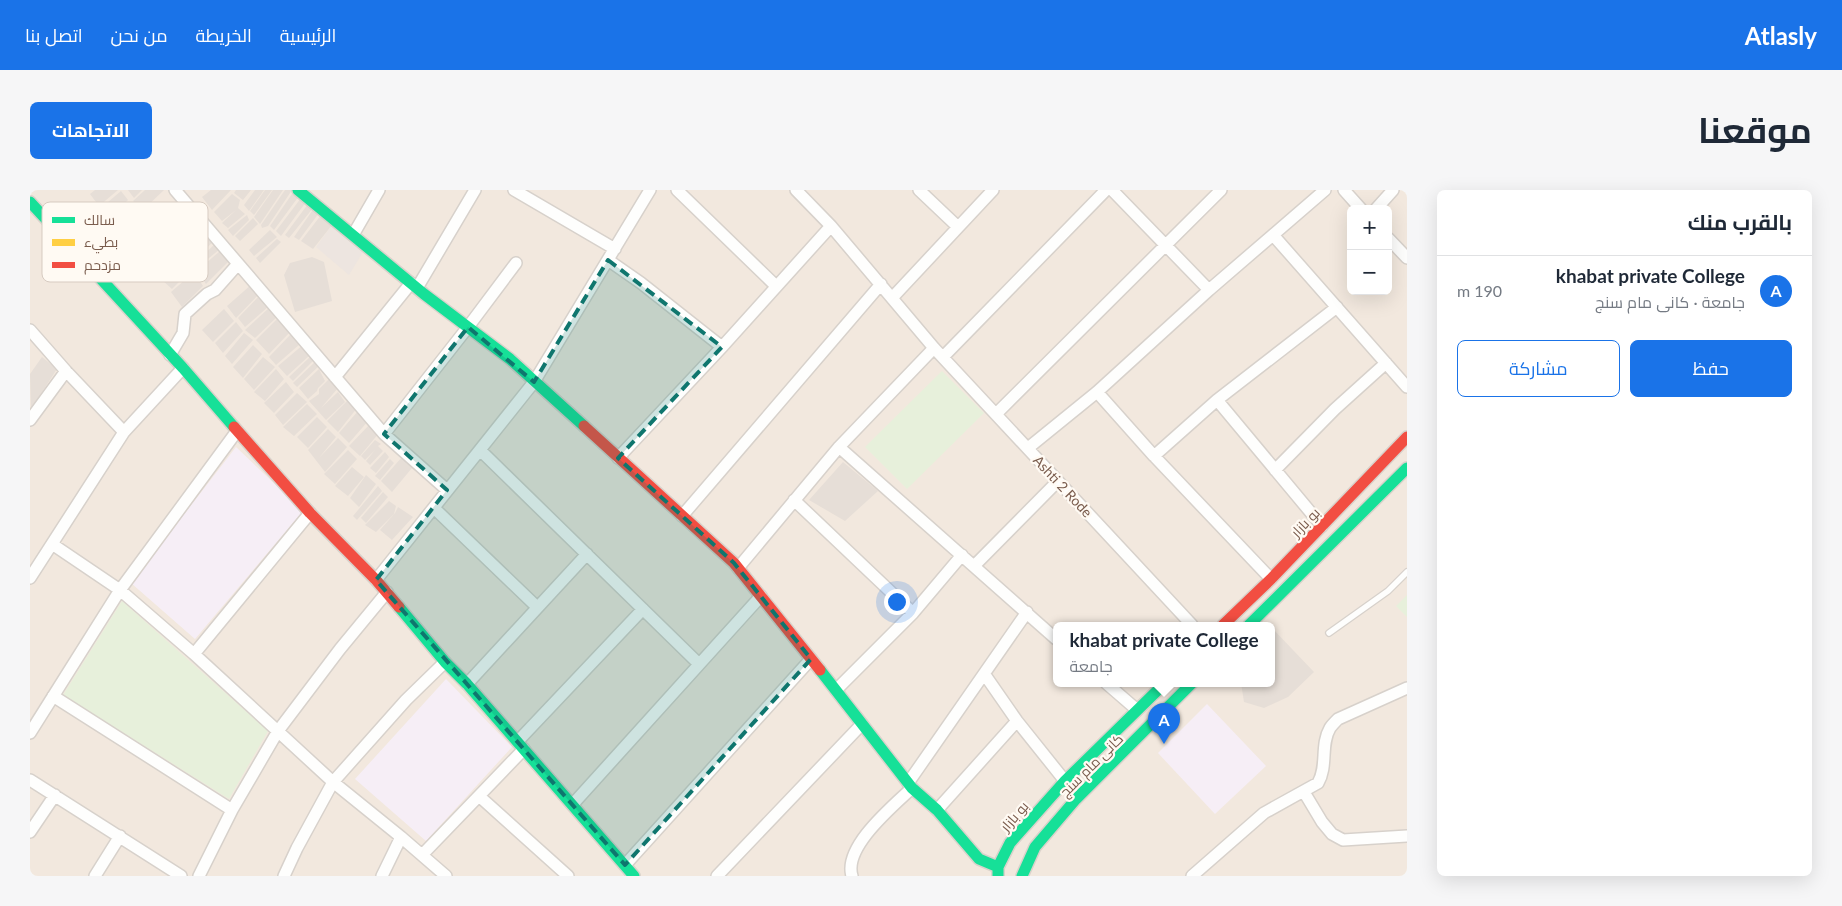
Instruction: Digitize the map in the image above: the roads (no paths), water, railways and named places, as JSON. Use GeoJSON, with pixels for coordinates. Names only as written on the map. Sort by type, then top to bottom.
{"type":"FeatureCollection","features":[{"type":"Feature","properties":{"kind":"street"},"geometry":{"type":"LineString","coordinates":[[175,190],[185,202]]}},
{"type":"Feature","properties":{"kind":"street"},"geometry":{"type":"LineString","coordinates":[[298,190],[414,286],[510,359],[738,568],[910,786],[936,810],[979,859],[998,872]]}},
{"type":"Feature","properties":{"kind":"street"},"geometry":{"type":"LineString","coordinates":[[353,236],[379,190]]}},
{"type":"Feature","properties":{"kind":"street"},"geometry":{"type":"LineString","coordinates":[[335,377],[414,286],[475,190]]}},
{"type":"Feature","properties":{"kind":"street"},"geometry":{"type":"LineString","coordinates":[[514,190],[615,249]]}},
{"type":"Feature","properties":{"kind":"street"},"geometry":{"type":"LineString","coordinates":[[376,580],[534,382],[650,190]]}},
{"type":"Feature","properties":{"kind":"street"},"geometry":{"type":"LineString","coordinates":[[676,190],[776,286]]}},
{"type":"Feature","properties":{"kind":"street","name":"Ashti 2 Rode"},"geometry":{"type":"LineString","coordinates":[[796,190],[831,226],[942,357],[1189,622]]}},
{"type":"Feature","properties":{"kind":"street"},"geometry":{"type":"LineString","coordinates":[[919,190],[958,227]]}},
{"type":"Feature","properties":{"kind":"street"},"geometry":{"type":"LineString","coordinates":[[892,298],[993,190]]}},
{"type":"Feature","properties":{"kind":"street"},"geometry":{"type":"LineString","coordinates":[[942,357],[1106,190]]}},
{"type":"Feature","properties":{"kind":"street"},"geometry":{"type":"LineString","coordinates":[[1112,190],[1209,290]]}},
{"type":"Feature","properties":{"kind":"street"},"geometry":{"type":"LineString","coordinates":[[996,414],[1221,190]]}},
{"type":"Feature","properties":{"kind":"street"},"geometry":{"type":"LineString","coordinates":[[1028,448],[1097,392],[1209,290],[1325,190]]}},
{"type":"Feature","properties":{"kind":"street"},"geometry":{"type":"LineString","coordinates":[[1344,190],[1357,205]]}},
{"type":"Feature","properties":{"kind":"street"},"geometry":{"type":"LineString","coordinates":[[1380,205],[1393,190]]}},
{"type":"Feature","properties":{"kind":"street"},"geometry":{"type":"LineString","coordinates":[[30,202],[42,215]]}},
{"type":"Feature","properties":{"kind":"street"},"geometry":{"type":"LineString","coordinates":[[618,458],[722,347],[831,226]]}},
{"type":"Feature","properties":{"kind":"street"},"geometry":{"type":"LineString","coordinates":[[208,229],[384,434],[447,490]]}},
{"type":"Feature","properties":{"kind":"street"},"geometry":{"type":"LineString","coordinates":[[1273,235],[1407,387]]}},
{"type":"Feature","properties":{"kind":"street"},"geometry":{"type":"LineString","coordinates":[[1392,242],[1407,258]]}},
{"type":"Feature","properties":{"kind":"street"},"geometry":{"type":"LineString","coordinates":[[608,260],[722,347]]}},
{"type":"Feature","properties":{"kind":"street"},"geometry":{"type":"LineString","coordinates":[[384,434],[516,262]]}},
{"type":"Feature","properties":{"kind":"street"},"geometry":{"type":"LineString","coordinates":[[170,355],[183,333],[185,314],[207,294],[215,290],[238,264]]}},
{"type":"Feature","properties":{"kind":"street"},"geometry":{"type":"LineString","coordinates":[[103,282],[183,368],[310,513],[387,592],[445,662],[521,745],[634,876]]}},
{"type":"Feature","properties":{"kind":"street"},"geometry":{"type":"LineString","coordinates":[[682,516],[880,284]]}},
{"type":"Feature","properties":{"kind":"street"},"geometry":{"type":"LineString","coordinates":[[1154,456],[1217,400],[1337,307]]}},
{"type":"Feature","properties":{"kind":"street"},"geometry":{"type":"LineString","coordinates":[[30,330],[124,432]]}},
{"type":"Feature","properties":{"kind":"street"},"geometry":{"type":"LineString","coordinates":[[738,568],[839,447],[934,348]]}},
{"type":"Feature","properties":{"kind":"street"},"geometry":{"type":"LineString","coordinates":[[1275,470],[1335,409],[1386,363]]}},
{"type":"Feature","properties":{"kind":"street"},"geometry":{"type":"LineString","coordinates":[[30,578],[124,432],[183,368]]}},
{"type":"Feature","properties":{"kind":"street"},"geometry":{"type":"LineString","coordinates":[[30,420],[66,371]]}},
{"type":"Feature","properties":{"kind":"street"},"geometry":{"type":"LineString","coordinates":[[1097,392],[1154,456],[1271,579]]}},
{"type":"Feature","properties":{"kind":"street"},"geometry":{"type":"LineString","coordinates":[[1217,400],[1322,526]]}},
{"type":"Feature","properties":{"kind":"street"},"geometry":{"type":"LineString","coordinates":[[30,732],[120,590],[237,431]]}},
{"type":"Feature","properties":{"kind":"street","name":"بو بازار"},"geometry":{"type":"LineString","coordinates":[[1226,622],[1404,445]]}},
{"type":"Feature","properties":{"kind":"street"},"geometry":{"type":"LineString","coordinates":[[839,447],[1053,636]]}},
{"type":"Feature","properties":{"kind":"street"},"geometry":{"type":"LineString","coordinates":[[480,450],[699,664]]}},
{"type":"Feature","properties":{"kind":"street"},"geometry":{"type":"LineString","coordinates":[[1252,622],[1407,468]]}},
{"type":"Feature","properties":{"kind":"street"},"geometry":{"type":"LineString","coordinates":[[974,566],[1058,481]]}},
{"type":"Feature","properties":{"kind":"street"},"geometry":{"type":"LineString","coordinates":[[794,500],[913,613]]}},
{"type":"Feature","properties":{"kind":"street"},"geometry":{"type":"LineString","coordinates":[[434,508],[536,607]]}},
{"type":"Feature","properties":{"kind":"street"},"geometry":{"type":"LineString","coordinates":[[194,654],[310,513]]}},
{"type":"Feature","properties":{"kind":"street"},"geometry":{"type":"LineString","coordinates":[[52,544],[120,590],[194,654],[333,782],[446,876]]}},
{"type":"Feature","properties":{"kind":"street"},"geometry":{"type":"LineString","coordinates":[[467,684],[586,554]]}},
{"type":"Feature","properties":{"kind":"street"},"geometry":{"type":"LineString","coordinates":[[836,690],[913,613],[962,556]]}},
{"type":"Feature","properties":{"kind":"street"},"geometry":{"type":"LineString","coordinates":[[199,876],[232,810],[278,732],[340,649],[387,592]]}},
{"type":"Feature","properties":{"kind":"street"},"geometry":{"type":"LineString","coordinates":[[573,804],[760,596]]}},
{"type":"Feature","properties":{"kind":"street"},"geometry":{"type":"LineString","coordinates":[[422,855],[479,796],[521,745],[643,609]]}},
{"type":"Feature","properties":{"kind":"street"},"geometry":{"type":"LineString","coordinates":[[852,876],[850,866],[858,847],[883,815],[910,786],[1027,612]]}},
{"type":"Feature","properties":{"kind":"street"},"geometry":{"type":"LineString","coordinates":[[625,866],[811,659]]}},
{"type":"Feature","properties":{"kind":"street"},"geometry":{"type":"LineString","coordinates":[[284,876],[333,782],[406,700],[445,662]]}},
{"type":"Feature","properties":{"kind":"street"},"geometry":{"type":"LineString","coordinates":[[985,675],[1017,721],[1065,781]]}},
{"type":"Feature","properties":{"kind":"street"},"geometry":{"type":"LineString","coordinates":[[1111,687],[1136,709]]}},
{"type":"Feature","properties":{"kind":"street","name":"بو بازار"},"geometry":{"type":"LineString","coordinates":[[998,872],[1010,843],[1065,781],[1136,709],[1161,687]]}},
{"type":"Feature","properties":{"kind":"street"},"geometry":{"type":"LineString","coordinates":[[1166,687],[1176,699]]}},
{"type":"Feature","properties":{"kind":"street","name":"کانی مام سنج"},"geometry":{"type":"LineString","coordinates":[[1022,876],[1035,846],[1076,799],[1188,687]]}},
{"type":"Feature","properties":{"kind":"street"},"geometry":{"type":"LineString","coordinates":[[1192,876],[1264,813],[1304,792],[1318,782],[1323,774],[1326,739],[1329,729],[1338,719],[1407,688]]}},
{"type":"Feature","properties":{"kind":"street"},"geometry":{"type":"LineString","coordinates":[[53,696],[232,810]]}},
{"type":"Feature","properties":{"kind":"street"},"geometry":{"type":"LineString","coordinates":[[936,810],[1017,721]]}},
{"type":"Feature","properties":{"kind":"street"},"geometry":{"type":"LineString","coordinates":[[717,876],[862,724]]}},
{"type":"Feature","properties":{"kind":"street"},"geometry":{"type":"LineString","coordinates":[[30,780],[181,876]]}},
{"type":"Feature","properties":{"kind":"street"},"geometry":{"type":"LineString","coordinates":[[1304,792],[1322,822],[1332,834],[1343,840],[1407,836]]}},
{"type":"Feature","properties":{"kind":"street"},"geometry":{"type":"LineString","coordinates":[[30,832],[55,795]]}},
{"type":"Feature","properties":{"kind":"street"},"geometry":{"type":"LineString","coordinates":[[479,796],[568,876]]}},
{"type":"Feature","properties":{"kind":"street"},"geometry":{"type":"LineString","coordinates":[[95,876],[120,836]]}},
{"type":"Feature","properties":{"kind":"street"},"geometry":{"type":"LineString","coordinates":[[382,876],[401,837]]}},
{"type":"Feature","properties":{"kind":"lane"},"geometry":{"type":"LineString","coordinates":[[1329,633],[1388,591],[1407,572]]}},
{"type":"Feature","properties":{"kind":"place","name":"khabat private College"},"geometry":{"type":"Point","coordinates":[1164,744]}}]}
